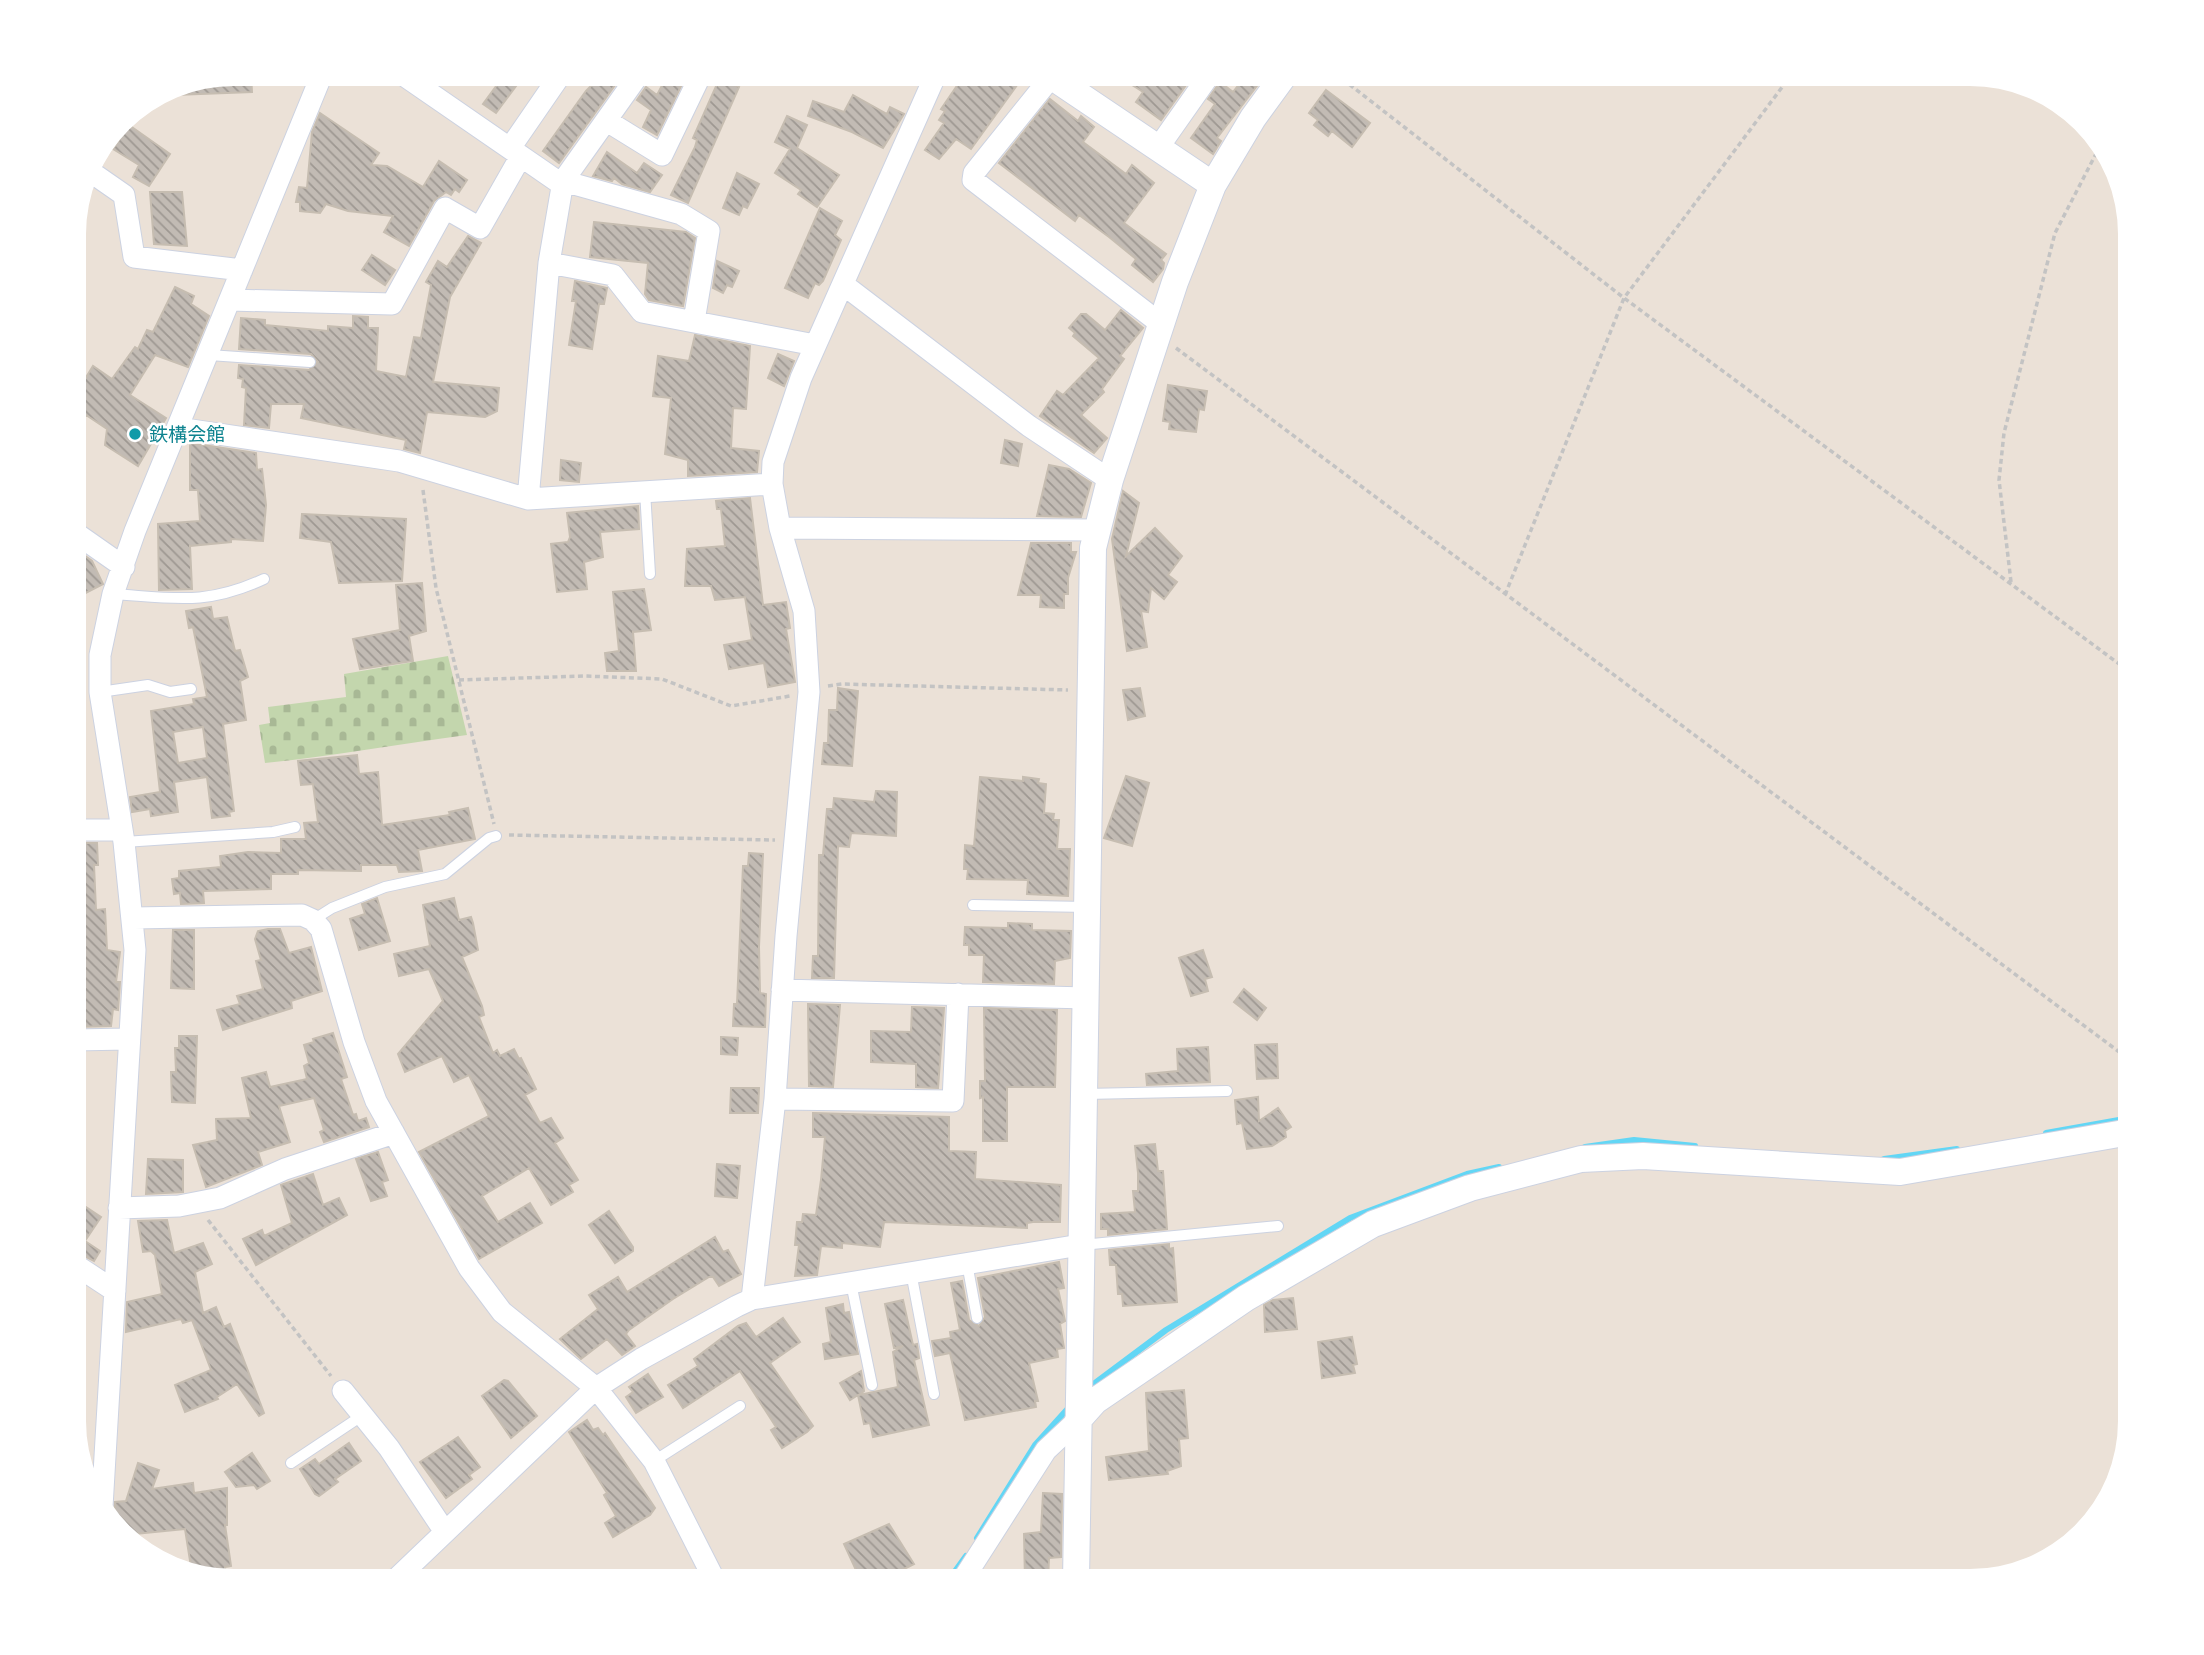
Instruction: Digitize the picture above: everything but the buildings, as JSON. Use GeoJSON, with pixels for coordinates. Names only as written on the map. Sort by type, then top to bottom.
{"type":"FeatureCollection","features":[{"type":"Feature","properties":{"kind":"street"},"geometry":{"type":"LineString","coordinates":[[103,1489],[135,950],[134,918],[123,836],[100,692],[100,655],[113,594],[135,531],[317,86]]}},
{"type":"Feature","properties":{"kind":"street"},"geometry":{"type":"LineString","coordinates":[[420,86],[557,181],[681,214],[709,231],[694,321]]}},
{"type":"Feature","properties":{"kind":"street"},"geometry":{"type":"LineString","coordinates":[[230,300],[392,304],[444,208],[480,228],[516,152],[554,86]]}},
{"type":"Feature","properties":{"kind":"street"},"geometry":{"type":"LineString","coordinates":[[528,499],[548,263],[563,181],[631,86]]}},
{"type":"Feature","properties":{"kind":"street"},"geometry":{"type":"LineString","coordinates":[[607,121],[662,155],[695,86]]}},
{"type":"Feature","properties":{"kind":"street"},"geometry":{"type":"LineString","coordinates":[[752,1299],[775,1099],[808,692],[804,611],[780,528],[772,484],[773,462],[782,429],[816,345],[844,285],[901,146],[930,86]]}},
{"type":"Feature","properties":{"kind":"street"},"geometry":{"type":"LineString","coordinates":[[1042,86],[974,173],[973,180],[1160,329]]}},
{"type":"Feature","properties":{"kind":"street"},"geometry":{"type":"LineString","coordinates":[[1068,86],[1213,185]]}},
{"type":"Feature","properties":{"kind":"street"},"geometry":{"type":"LineString","coordinates":[[1158,148],[1202,86]]}},
{"type":"Feature","properties":{"kind":"street"},"geometry":{"type":"LineString","coordinates":[[1076,1569],[1080,1245],[1096,530],[1160,329],[1213,185],[1276,86]]}},
{"type":"Feature","properties":{"kind":"street"},"geometry":{"type":"LineString","coordinates":[[97,176],[124,195],[134,257],[242,270]]}},
{"type":"Feature","properties":{"kind":"street"},"geometry":{"type":"LineString","coordinates":[[548,263],[614,275],[642,312],[816,345]]}},
{"type":"Feature","properties":{"kind":"street"},"geometry":{"type":"LineString","coordinates":[[844,285],[1029,426],[1110,480]]}},
{"type":"Feature","properties":{"kind":"street"},"geometry":{"type":"LineString","coordinates":[[178,428],[386,459],[528,499],[772,484]]}},
{"type":"Feature","properties":{"kind":"street"},"geometry":{"type":"LineString","coordinates":[[780,528],[1096,530]]}},
{"type":"Feature","properties":{"kind":"street"},"geometry":{"type":"LineString","coordinates":[[86,540],[124,567]]}},
{"type":"Feature","properties":{"kind":"street"},"geometry":{"type":"LineString","coordinates":[[86,831],[123,836]]}},
{"type":"Feature","properties":{"kind":"street"},"geometry":{"type":"LineString","coordinates":[[134,918],[302,915],[313,920],[321,929],[358,1054],[376,1101],[469,1268],[502,1312],[596,1388],[654,1461],[709,1569]]}},
{"type":"Feature","properties":{"kind":"street"},"geometry":{"type":"LineString","coordinates":[[782,990],[1087,998]]}},
{"type":"Feature","properties":{"kind":"street"},"geometry":{"type":"LineString","coordinates":[[775,1099],[953,1101],[958,994]]}},
{"type":"Feature","properties":{"kind":"street"},"geometry":{"type":"LineString","coordinates":[[86,1040],[128,1039]]}},
{"type":"Feature","properties":{"kind":"street"},"geometry":{"type":"LineString","coordinates":[[119,1208],[197,1204],[220,1198],[285,1169],[394,1133]]}},
{"type":"Feature","properties":{"kind":"street"},"geometry":{"type":"LineString","coordinates":[[970,1569],[1078,1404],[1095,1401],[1246,1298],[1373,1224],[1470,1188],[1581,1159],[1643,1156],[1900,1172],[2118,1134]]}},
{"type":"Feature","properties":{"kind":"street"},"geometry":{"type":"LineString","coordinates":[[406,1569],[596,1388],[641,1359],[752,1299],[1080,1245]]}},
{"type":"Feature","properties":{"kind":"street"},"geometry":{"type":"LineString","coordinates":[[86,1272],[115,1291]]}},
{"type":"Feature","properties":{"kind":"street"},"geometry":{"type":"LineString","coordinates":[[343,1391],[406,1472],[445,1532]]}},
{"type":"Feature","properties":{"kind":"lane"},"geometry":{"type":"LineString","coordinates":[[209,355],[310,362]]}},
{"type":"Feature","properties":{"kind":"lane"},"geometry":{"type":"LineString","coordinates":[[645,491],[650,574]]}},
{"type":"Feature","properties":{"kind":"lane"},"geometry":{"type":"LineString","coordinates":[[113,594],[205,598],[232,594],[264,579]]}},
{"type":"Feature","properties":{"kind":"lane"},"geometry":{"type":"LineString","coordinates":[[100,692],[148,685],[170,692],[191,689]]}},
{"type":"Feature","properties":{"kind":"lane"},"geometry":{"type":"LineString","coordinates":[[123,836],[273,832],[295,827]]}},
{"type":"Feature","properties":{"kind":"lane"},"geometry":{"type":"LineString","coordinates":[[313,920],[332,908],[385,887],[444,874],[489,838],[496,836]]}},
{"type":"Feature","properties":{"kind":"lane"},"geometry":{"type":"LineString","coordinates":[[973,905],[1088,907]]}},
{"type":"Feature","properties":{"kind":"lane"},"geometry":{"type":"LineString","coordinates":[[1085,1094],[1227,1091]]}},
{"type":"Feature","properties":{"kind":"lane"},"geometry":{"type":"LineString","coordinates":[[1080,1245],[1278,1226]]}},
{"type":"Feature","properties":{"kind":"lane"},"geometry":{"type":"LineString","coordinates":[[967,1263],[977,1318]]}},
{"type":"Feature","properties":{"kind":"lane"},"geometry":{"type":"LineString","coordinates":[[911,1272],[934,1394]]}},
{"type":"Feature","properties":{"kind":"lane"},"geometry":{"type":"LineString","coordinates":[[851,1283],[872,1385]]}},
{"type":"Feature","properties":{"kind":"lane"},"geometry":{"type":"LineString","coordinates":[[654,1461],[740,1406]]}},
{"type":"Feature","properties":{"kind":"lane"},"geometry":{"type":"LineString","coordinates":[[291,1464],[363,1415]]}},
{"type":"Feature","properties":{"kind":"path"},"geometry":{"type":"LineString","coordinates":[[1351,86],[1624,298],[2118,663]]}},
{"type":"Feature","properties":{"kind":"path"},"geometry":{"type":"LineString","coordinates":[[1505,596],[1624,298],[1783,86]]}},
{"type":"Feature","properties":{"kind":"path"},"geometry":{"type":"LineString","coordinates":[[2011,582],[1999,480],[2004,433],[2055,233],[2095,155]]}},
{"type":"Feature","properties":{"kind":"path"},"geometry":{"type":"LineString","coordinates":[[1160,329],[1505,596],[2118,1051]]}},
{"type":"Feature","properties":{"kind":"path"},"geometry":{"type":"LineString","coordinates":[[419,467],[436,588],[496,836],[794,841]]}},
{"type":"Feature","properties":{"kind":"path"},"geometry":{"type":"LineString","coordinates":[[460,680],[585,677],[662,679],[731,706],[842,684],[1091,691]]}},
{"type":"Feature","properties":{"kind":"path"},"geometry":{"type":"LineString","coordinates":[[197,1204],[343,1391]]}},
{"type":"Feature","properties":{"kind":"green space"},"geometry":{"type":"Polygon","coordinates":[[[448,656],[467,735],[265,763],[259,725],[270,723],[268,707],[346,697],[344,674],[448,656]]]}},
{"type":"Feature","properties":{"kind":"waterway"},"geometry":{"type":"LineString","coordinates":[[2046,1133],[2118,1120]]}},
{"type":"Feature","properties":{"kind":"waterway"},"geometry":{"type":"LineString","coordinates":[[1585,1147],[1634,1140],[1695,1146]]}},
{"type":"Feature","properties":{"kind":"waterway"},"geometry":{"type":"LineString","coordinates":[[1884,1159],[1957,1149]]}},
{"type":"Feature","properties":{"kind":"waterway"},"geometry":{"type":"LineString","coordinates":[[1087,1389],[1166,1330],[1350,1218],[1467,1174],[1499,1167]]}},
{"type":"Feature","properties":{"kind":"waterway"},"geometry":{"type":"LineString","coordinates":[[977,1538],[1035,1445],[1072,1404]]}},
{"type":"Feature","properties":{"kind":"waterway"},"geometry":{"type":"LineString","coordinates":[[957,1569],[966,1556]]}},
{"type":"Feature","properties":{"kind":"place","name":"鉄構会館"},"geometry":{"type":"Point","coordinates":[135,434]}}]}
